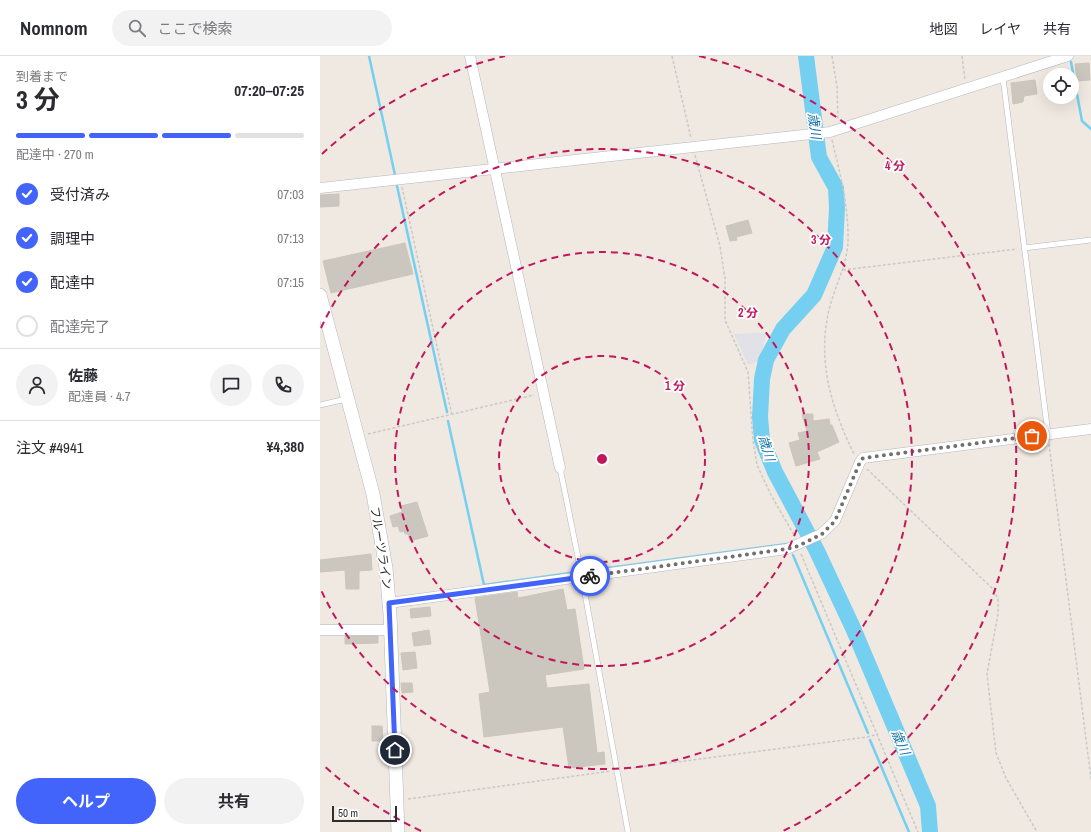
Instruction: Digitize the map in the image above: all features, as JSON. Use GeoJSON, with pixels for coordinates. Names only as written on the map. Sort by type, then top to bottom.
{"type":"FeatureCollection","features":[{"type":"Feature","properties":{"kind":"street"},"geometry":{"type":"LineString","coordinates":[[470,56],[560,468]]}},
{"type":"Feature","properties":{"kind":"street"},"geometry":{"type":"LineString","coordinates":[[320,188],[831,132],[966,90],[1068,56]]}},
{"type":"Feature","properties":{"kind":"street","name":"フルーツライン"},"geometry":{"type":"LineString","coordinates":[[320,295],[379,524],[389,603],[398,832]]}},
{"type":"Feature","properties":{"kind":"street"},"geometry":{"type":"LineString","coordinates":[[389,603],[787,549],[798,546],[822,534],[835,521],[863,458],[1091,429]]}},
{"type":"Feature","properties":{"kind":"street"},"geometry":{"type":"LineString","coordinates":[[320,630],[390,630]]}},
{"type":"Feature","properties":{"kind":"lane"},"geometry":{"type":"LineString","coordinates":[[1003,78],[1048,434]]}},
{"type":"Feature","properties":{"kind":"lane"},"geometry":{"type":"LineString","coordinates":[[1024,248],[1091,240]]}},
{"type":"Feature","properties":{"kind":"lane"},"geometry":{"type":"LineString","coordinates":[[320,405],[338,402],[347,398]]}},
{"type":"Feature","properties":{"kind":"lane"},"geometry":{"type":"LineString","coordinates":[[560,468],[582,577],[628,832]]}},
{"type":"Feature","properties":{"kind":"path"},"geometry":{"type":"LineString","coordinates":[[672,56],[693,148],[720,246],[725,279],[725,320],[748,372],[753,440],[757,465],[765,483],[797,541],[918,832]]}},
{"type":"Feature","properties":{"kind":"path"},"geometry":{"type":"LineString","coordinates":[[832,56],[837,87],[831,132],[848,218],[848,243],[843,270],[827,317],[825,333],[825,366],[831,398],[835,412],[860,462],[994,590],[998,599],[998,614],[987,674],[996,753],[1006,778],[1037,832]]}},
{"type":"Feature","properties":{"kind":"path"},"geometry":{"type":"LineString","coordinates":[[962,56],[966,90]]}},
{"type":"Feature","properties":{"kind":"path"},"geometry":{"type":"LineString","coordinates":[[401,179],[452,415]]}},
{"type":"Feature","properties":{"kind":"path"},"geometry":{"type":"LineString","coordinates":[[843,270],[1024,248]]}},
{"type":"Feature","properties":{"kind":"path"},"geometry":{"type":"LineString","coordinates":[[357,437],[544,393]]}},
{"type":"Feature","properties":{"kind":"path"},"geometry":{"type":"LineString","coordinates":[[1048,434],[1091,779]]}},
{"type":"Feature","properties":{"kind":"path"},"geometry":{"type":"LineString","coordinates":[[397,801],[867,737],[878,734]]}},
{"type":"Feature","properties":{"kind":"shaded area"},"geometry":{"type":"Polygon","coordinates":[[[767,332],[759,361],[748,365],[734,334],[767,332]]]}},
{"type":"Feature","properties":{"kind":"building"},"geometry":{"type":"Polygon","coordinates":[[[1089,63],[1090,80],[1079,81],[1079,68],[1075,68],[1075,64],[1089,63]]]}},
{"type":"Feature","properties":{"kind":"building"},"geometry":{"type":"Polygon","coordinates":[[[1035,80],[1037,94],[1024,96],[1023,102],[1013,104],[1011,83],[1035,80]]]}},
{"type":"Feature","properties":{"kind":"building"},"geometry":{"type":"Polygon","coordinates":[[[339,194],[339,206],[320,207],[320,195],[339,194]]]}},
{"type":"Feature","properties":{"kind":"building"},"geometry":{"type":"Polygon","coordinates":[[[748,220],[752,233],[736,237],[737,240],[730,241],[726,226],[748,220]]]}},
{"type":"Feature","properties":{"kind":"building"},"geometry":{"type":"Polygon","coordinates":[[[405,243],[413,274],[331,293],[323,261],[405,243]]]}},
{"type":"Feature","properties":{"kind":"building"},"geometry":{"type":"Polygon","coordinates":[[[802,414],[813,414],[813,421],[829,419],[830,425],[832,425],[839,442],[817,452],[820,459],[796,466],[789,443],[800,440],[798,433],[807,431],[802,414]]]}},
{"type":"Feature","properties":{"kind":"building"},"geometry":{"type":"Polygon","coordinates":[[[417,502],[428,536],[410,541],[408,534],[405,534],[404,531],[400,532],[398,526],[393,527],[390,516],[402,512],[401,506],[417,502]]]}},
{"type":"Feature","properties":{"kind":"building"},"geometry":{"type":"Polygon","coordinates":[[[371,554],[372,570],[359,571],[359,589],[346,589],[345,570],[320,572],[320,560],[371,554]]]}},
{"type":"Feature","properties":{"kind":"building"},"geometry":{"type":"Polygon","coordinates":[[[563,589],[567,610],[575,609],[584,669],[545,675],[547,688],[589,684],[597,753],[604,752],[605,764],[569,768],[563,727],[484,737],[479,694],[490,692],[475,598],[517,592],[518,598],[563,589]]]}},
{"type":"Feature","properties":{"kind":"building"},"geometry":{"type":"Polygon","coordinates":[[[430,607],[431,616],[411,618],[410,609],[430,607]]]}},
{"type":"Feature","properties":{"kind":"building"},"geometry":{"type":"Polygon","coordinates":[[[429,630],[431,644],[414,646],[412,633],[429,630]]]}},
{"type":"Feature","properties":{"kind":"building"},"geometry":{"type":"Polygon","coordinates":[[[345,636],[378,636],[378,643],[345,644],[345,636]]]}},
{"type":"Feature","properties":{"kind":"building"},"geometry":{"type":"Polygon","coordinates":[[[415,652],[417,668],[403,670],[401,653],[415,652]]]}},
{"type":"Feature","properties":{"kind":"building"},"geometry":{"type":"Polygon","coordinates":[[[401,683],[412,683],[413,692],[402,693],[401,683]]]}},
{"type":"Feature","properties":{"kind":"building"},"geometry":{"type":"Polygon","coordinates":[[[372,726],[382,726],[383,741],[372,741],[372,726]]]}},
{"type":"Feature","properties":{"kind":"waterway"},"geometry":{"type":"LineString","coordinates":[[369,56],[395,175]]}},
{"type":"Feature","properties":{"kind":"waterway","name":"歳川"},"geometry":{"type":"LineString","coordinates":[[806,56],[819,157],[836,188],[837,208],[835,247],[814,295],[783,329],[766,360],[762,379],[760,417],[762,440],[775,472],[816,549],[853,628],[928,806],[930,832]]}},
{"type":"Feature","properties":{"kind":"waterway"},"geometry":{"type":"LineString","coordinates":[[1071,62],[1082,121],[1091,129]]}},
{"type":"Feature","properties":{"kind":"waterway"},"geometry":{"type":"LineString","coordinates":[[397,186],[447,412]]}},
{"type":"Feature","properties":{"kind":"waterway"},"geometry":{"type":"LineString","coordinates":[[448,421],[484,585],[577,572]]}},
{"type":"Feature","properties":{"kind":"waterway"},"geometry":{"type":"LineString","coordinates":[[586,571],[787,544]]}},
{"type":"Feature","properties":{"kind":"waterway"},"geometry":{"type":"LineString","coordinates":[[793,555],[868,733]]}},
{"type":"Feature","properties":{"kind":"waterway"},"geometry":{"type":"LineString","coordinates":[[870,740],[909,832]]}},
{"type":"Feature","properties":{"kind":"way so far"},"geometry":{"type":"LineString","coordinates":[[590,576],[787,549],[798,546],[822,534],[835,521],[863,458],[1032,436]]}},
{"type":"Feature","properties":{"kind":"route"},"geometry":{"type":"LineString","coordinates":[[395,750],[389,603],[590,576]]}}]}
